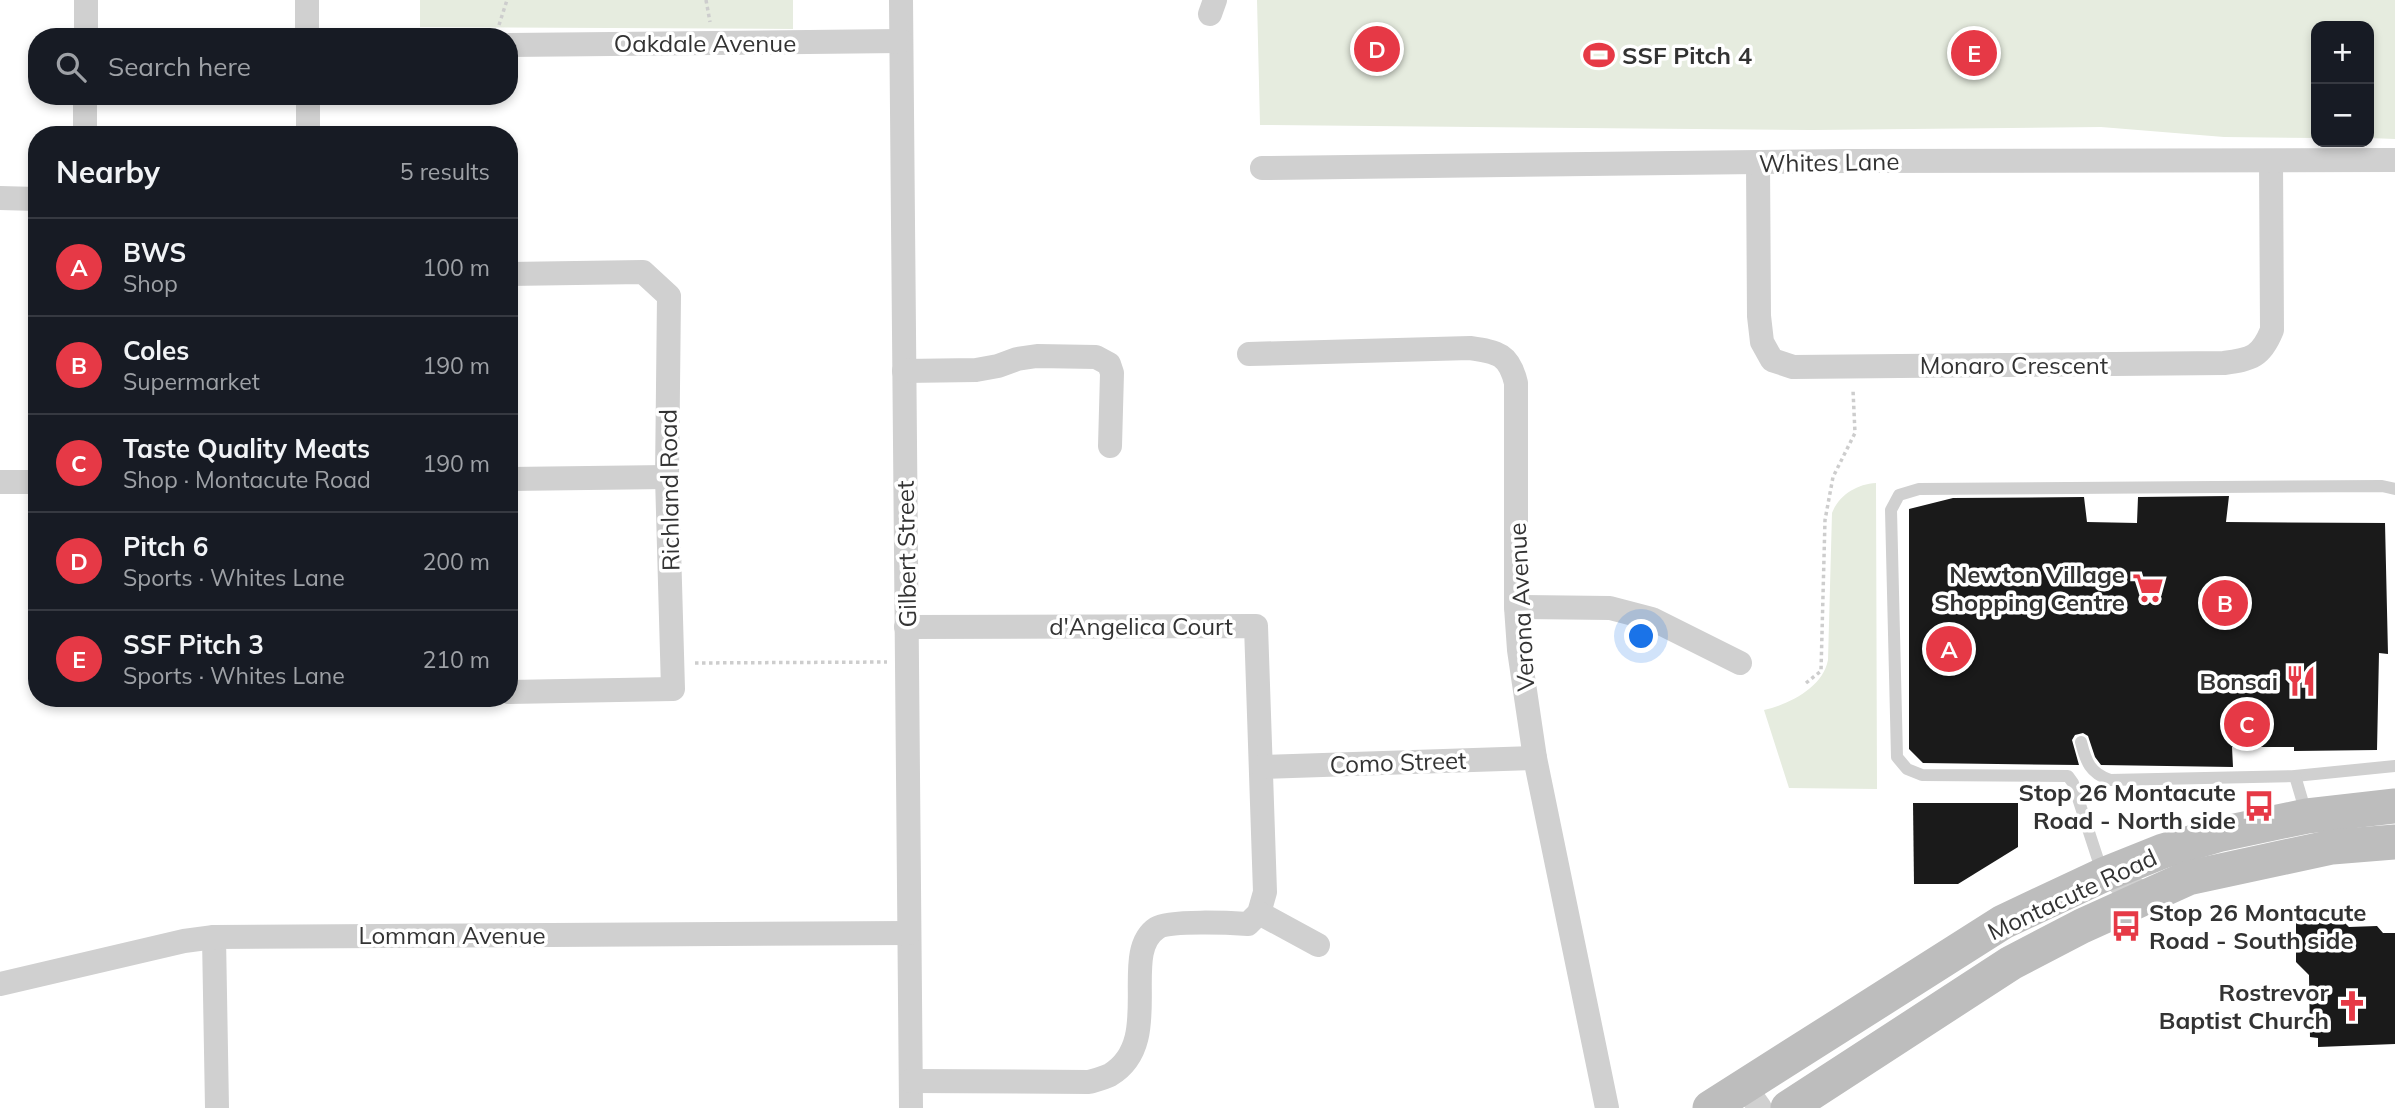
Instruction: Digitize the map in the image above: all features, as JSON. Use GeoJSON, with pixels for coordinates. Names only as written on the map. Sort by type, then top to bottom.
{"type":"FeatureCollection","features":[{"type":"Feature","properties":{"kind":"main road","name":"Montacute Road"},"geometry":{"type":"LineString","coordinates":[[1710,1108],[1752,1098],[2003,922],[2103,875],[2221,834],[2307,816],[2395,806]]}},
{"type":"Feature","properties":{"kind":"main road","name":"Montacute Road"},"geometry":{"type":"LineString","coordinates":[[1788,1108],[2011,963],[2082,926],[2188,878],[2332,847],[2395,842]]}},
{"type":"Feature","properties":{"kind":"street"},"geometry":{"type":"LineString","coordinates":[[86,0],[86,28]]}},
{"type":"Feature","properties":{"kind":"street"},"geometry":{"type":"LineString","coordinates":[[307,0],[307,28]]}},
{"type":"Feature","properties":{"kind":"street","name":"Gilbert Street"},"geometry":{"type":"LineString","coordinates":[[901,0],[911,1108]]}},
{"type":"Feature","properties":{"kind":"street","name":"Oakdale Avenue"},"geometry":{"type":"LineString","coordinates":[[518,45],[901,41]]}},
{"type":"Feature","properties":{"kind":"street"},"geometry":{"type":"LineString","coordinates":[[85,105],[85,126]]}},
{"type":"Feature","properties":{"kind":"street"},"geometry":{"type":"LineString","coordinates":[[308,105],[308,126]]}},
{"type":"Feature","properties":{"kind":"street","name":"Whites Lane"},"geometry":{"type":"LineString","coordinates":[[1262,168],[2395,160]]}},
{"type":"Feature","properties":{"kind":"street","name":"Monaro Crescent"},"geometry":{"type":"LineString","coordinates":[[1758,163],[1759,316],[1762,342],[1772,360],[1793,367],[2224,363],[2248,359],[2265,348],[2272,330],[2271,161]]}},
{"type":"Feature","properties":{"kind":"street"},"geometry":{"type":"LineString","coordinates":[[0,198],[28,199]]}},
{"type":"Feature","properties":{"kind":"street","name":"Richland Road"},"geometry":{"type":"LineString","coordinates":[[518,274],[643,272],[669,296],[667,477],[673,689],[518,692]]}},
{"type":"Feature","properties":{"kind":"street","name":"Verona Avenue"},"geometry":{"type":"LineString","coordinates":[[1249,354],[1470,348],[1503,356],[1512,367],[1516,383],[1516,607],[1519,650],[1535,758],[1606,1108]]}},
{"type":"Feature","properties":{"kind":"street"},"geometry":{"type":"LineString","coordinates":[[904,371],[976,370],[1037,356],[1096,357],[1109,364],[1112,373],[1110,446]]}},
{"type":"Feature","properties":{"kind":"street"},"geometry":{"type":"LineString","coordinates":[[518,478],[667,477]]}},
{"type":"Feature","properties":{"kind":"street"},"geometry":{"type":"LineString","coordinates":[[0,482],[28,482]]}},
{"type":"Feature","properties":{"kind":"street"},"geometry":{"type":"LineString","coordinates":[[1516,607],[1610,608],[1652,619],[1740,663]]}},
{"type":"Feature","properties":{"kind":"street","name":"d'Angelica Court"},"geometry":{"type":"LineString","coordinates":[[906,627],[1256,626],[1265,892],[1254,918]]}},
{"type":"Feature","properties":{"kind":"street","name":"Como Street"},"geometry":{"type":"LineString","coordinates":[[1262,767],[1535,758]]}},
{"type":"Feature","properties":{"kind":"street"},"geometry":{"type":"LineString","coordinates":[[911,1081],[1090,1082],[1111,1074],[1132,1050],[1140,1028],[1142,950],[1149,936],[1159,926],[1254,918],[1318,945]]}},
{"type":"Feature","properties":{"kind":"street","name":"Lomman Avenue"},"geometry":{"type":"LineString","coordinates":[[0,985],[214,937],[909,933]]}},
{"type":"Feature","properties":{"kind":"street"},"geometry":{"type":"LineString","coordinates":[[214,937],[216,1108]]}},
{"type":"Feature","properties":{"kind":"lane"},"geometry":{"type":"LineString","coordinates":[[2188,878],[2154,879],[2118,890],[2103,875],[2073,783],[2068,776],[1922,775],[1907,769],[1897,757],[1891,510],[1899,495],[1919,489],[2382,486],[2395,489]]}},
{"type":"Feature","properties":{"kind":"lane"},"geometry":{"type":"LineString","coordinates":[[2081,742],[2091,769],[2098,776],[2110,780],[2295,776],[2395,766]]}},
{"type":"Feature","properties":{"kind":"lane"},"geometry":{"type":"LineString","coordinates":[[2295,776],[2307,816]]}},
{"type":"Feature","properties":{"kind":"path"},"geometry":{"type":"LineString","coordinates":[[499,22],[507,0]]}},
{"type":"Feature","properties":{"kind":"path"},"geometry":{"type":"LineString","coordinates":[[1806,683],[1821,671],[1825,520],[1833,477],[1855,433],[1853,384]]}},
{"type":"Feature","properties":{"kind":"path"},"geometry":{"type":"LineString","coordinates":[[672,663],[892,662]]}},
{"type":"Feature","properties":{"kind":"shaded area"},"geometry":{"type":"Polygon","coordinates":[[[420,0],[793,0],[793,29],[420,27],[420,0]]]}},
{"type":"Feature","properties":{"kind":"shaded area"},"geometry":{"type":"Polygon","coordinates":[[[1257,0],[2395,0],[2395,139],[2374,138],[2374,21],[2311,21],[2311,138],[2224,137],[2101,127],[1812,130],[1260,125],[1257,0]]]}},
{"type":"Feature","properties":{"kind":"shaded area"},"geometry":{"type":"Polygon","coordinates":[[[1876,483],[1877,789],[1789,788],[1764,710],[1804,693],[1825,670],[1828,660],[1832,513],[1839,501],[1850,492],[1876,483]]]}},
{"type":"Feature","properties":{"kind":"building","name":"Newton Village Shopping Centre"},"geometry":{"type":"Polygon","coordinates":[[[2229,496],[2226,522],[2385,523],[2388,654],[2379,653],[2377,750],[2294,751],[2294,747],[2232,747],[2233,767],[2101,765],[2095,757],[2088,736],[2083,733],[2075,735],[2072,740],[2079,765],[1923,763],[1909,749],[1909,509],[1953,498],[2084,497],[2087,522],[2137,523],[2138,497],[2229,496]]]}},
{"type":"Feature","properties":{"kind":"building"},"geometry":{"type":"Polygon","coordinates":[[[1913,803],[2018,803],[2018,847],[1958,884],[1914,884],[1913,803]]]}},
{"type":"Feature","properties":{"kind":"building","name":"Rostrevor Baptist Church"},"geometry":{"type":"Polygon","coordinates":[[[2340,918],[2349,927],[2377,926],[2383,933],[2395,933],[2395,1044],[2318,1047],[2318,1038],[2310,1037],[2309,975],[2296,962],[2296,919],[2340,918]]]}},
{"type":"Feature","properties":{"kind":"place","name":"Pitch 6"},"geometry":{"type":"Point","coordinates":[1377,49]}},
{"type":"Feature","properties":{"kind":"place","name":"SSF Pitch 3"},"geometry":{"type":"Point","coordinates":[1974,53]}},
{"type":"Feature","properties":{"kind":"place","name":"SSF Pitch 4"},"geometry":{"type":"Point","coordinates":[1599,55]}},
{"type":"Feature","properties":{"kind":"place","name":"Newton Village Shopping Centre"},"geometry":{"type":"Point","coordinates":[2148,588]}},
{"type":"Feature","properties":{"kind":"place","name":"Coles"},"geometry":{"type":"Point","coordinates":[2225,603]}},
{"type":"Feature","properties":{"kind":"place","name":"BWS"},"geometry":{"type":"Point","coordinates":[1949,649]}},
{"type":"Feature","properties":{"kind":"place","name":"Bonsai"},"geometry":{"type":"Point","coordinates":[2301,681]}},
{"type":"Feature","properties":{"kind":"place","name":"Taste Quality Meats"},"geometry":{"type":"Point","coordinates":[2247,724]}},
{"type":"Feature","properties":{"kind":"place","name":"Stop 26 Montacute Road - North side"},"geometry":{"type":"Point","coordinates":[2259,806]}},
{"type":"Feature","properties":{"kind":"place","name":"Stop 26 Montacute Road - South side"},"geometry":{"type":"Point","coordinates":[2126,926]}},
{"type":"Feature","properties":{"kind":"place","name":"Rostrevor Baptist Church"},"geometry":{"type":"Point","coordinates":[2352,1006]}}]}
